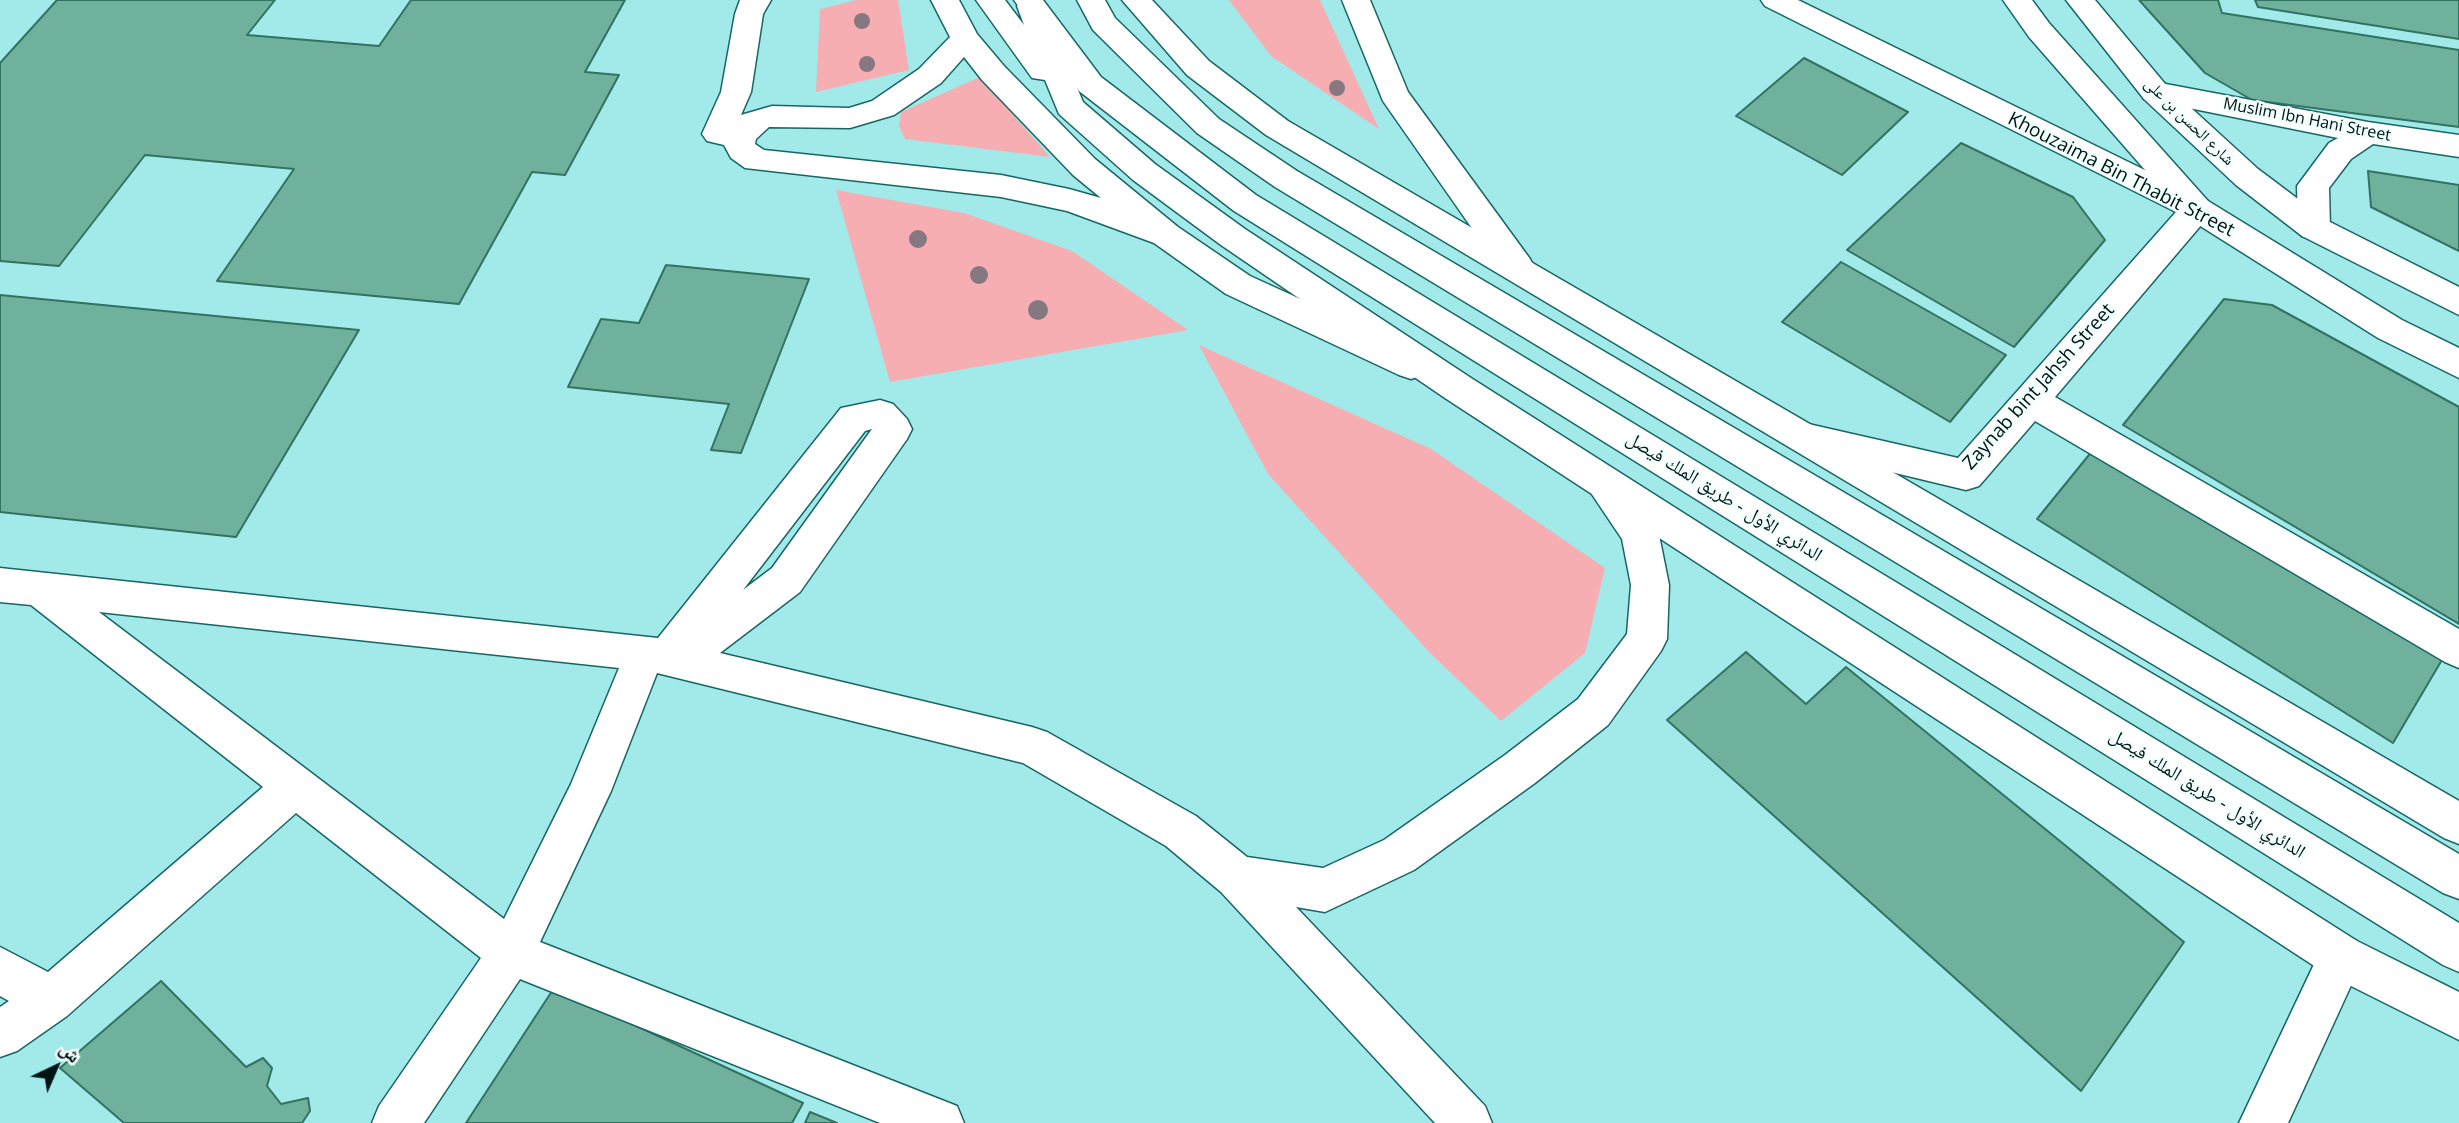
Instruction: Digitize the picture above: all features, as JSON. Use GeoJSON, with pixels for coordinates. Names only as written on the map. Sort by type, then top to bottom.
{"type":"FeatureCollection","features":[{"type":"Feature","properties":{"kind":"main road"},"geometry":{"type":"LineString","coordinates":[[741,135],[718,134],[736,92],[750,15],[753,2],[757,0]]}},
{"type":"Feature","properties":{"kind":"main road"},"geometry":{"type":"LineString","coordinates":[[945,0],[965,38],[993,73],[1084,167],[1166,235],[1238,285],[1458,388]]}},
{"type":"Feature","properties":{"kind":"main road"},"geometry":{"type":"LineString","coordinates":[[990,0],[1070,107],[1144,172],[1233,237],[1458,388],[2341,957],[2459,1017]]}},
{"type":"Feature","properties":{"kind":"main road"},"geometry":{"type":"LineString","coordinates":[[1136,0],[1198,68]]}},
{"type":"Feature","properties":{"kind":"main road"},"geometry":{"type":"LineString","coordinates":[[1356,0],[1394,94],[1518,268]]}},
{"type":"Feature","properties":{"kind":"main road","name":"Khouzaima Bin Thabit Street"},"geometry":{"type":"LineString","coordinates":[[1775,0],[2197,209],[2390,329],[2459,364]]}},
{"type":"Feature","properties":{"kind":"main road"},"geometry":{"type":"LineString","coordinates":[[2017,0],[2082,79],[2197,209]]}},
{"type":"Feature","properties":{"kind":"main road","name":"شارع الحسن بن على"},"geometry":{"type":"LineString","coordinates":[[2080,0],[2155,92],[2247,177],[2314,228]]}},
{"type":"Feature","properties":{"kind":"main road"},"geometry":{"type":"LineString","coordinates":[[1030,3],[1070,107]]}},
{"type":"Feature","properties":{"kind":"main road","name":"الدائري الأول - طريق الملك فيصل"},"geometry":{"type":"LineString","coordinates":[[1030,3],[1090,83],[1245,202],[2459,949]]}},
{"type":"Feature","properties":{"kind":"main road"},"geometry":{"type":"LineString","coordinates":[[1097,12],[1198,68],[1276,128],[1518,268],[1802,438],[2456,815]]}},
{"type":"Feature","properties":{"kind":"main road"},"geometry":{"type":"LineString","coordinates":[[1097,12],[1208,126],[1286,179],[2459,878]]}},
{"type":"Feature","properties":{"kind":"main road"},"geometry":{"type":"LineString","coordinates":[[965,38],[930,76],[883,108],[850,118],[772,116],[753,122],[741,135],[739,142],[742,150],[756,160],[1001,186],[1069,200],[1117,215],[1166,235]]}},
{"type":"Feature","properties":{"kind":"main road","name":"Muslim Ibn Hani Street"},"geometry":{"type":"LineString","coordinates":[[2155,92],[2253,108],[2368,133],[2459,146]]}},
{"type":"Feature","properties":{"kind":"main road"},"geometry":{"type":"LineString","coordinates":[[883,108],[871,128],[868,143],[877,156],[898,175]]}},
{"type":"Feature","properties":{"kind":"main road"},"geometry":{"type":"LineString","coordinates":[[2368,133],[2340,151],[2313,186],[2314,228],[2459,302]]}},
{"type":"Feature","properties":{"kind":"main road","name":"Zaynab bint Jahsh Street"},"geometry":{"type":"LineString","coordinates":[[1802,438],[1966,475],[2197,209]]}},
{"type":"Feature","properties":{"kind":"main road"},"geometry":{"type":"LineString","coordinates":[[2031,401],[2459,650]]}},
{"type":"Feature","properties":{"kind":"main road"},"geometry":{"type":"LineString","coordinates":[[396,1123],[511,953],[590,791],[618,716],[664,657],[853,418],[880,414],[894,429],[786,580],[664,657]]}},
{"type":"Feature","properties":{"kind":"main road"},"geometry":{"type":"LineString","coordinates":[[1237,877],[1325,890],[1399,855],[1520,769],[1593,712],[1647,639],[1650,585],[1640,535],[1602,481]]}},
{"type":"Feature","properties":{"kind":"main road"},"geometry":{"type":"LineString","coordinates":[[19,586],[664,657],[1032,746],[1181,831],[1237,877],[1468,1123]]}},
{"type":"Feature","properties":{"kind":"main road"},"geometry":{"type":"LineString","coordinates":[[19,586],[296,785],[511,953],[940,1123]]}},
{"type":"Feature","properties":{"kind":"main road"},"geometry":{"type":"LineString","coordinates":[[0,1034],[51,1000],[296,785]]}},
{"type":"Feature","properties":{"kind":"main road"},"geometry":{"type":"LineString","coordinates":[[2263,1123],[2341,957]]}},
{"type":"Feature","properties":{"kind":"main road"},"geometry":{"type":"LineString","coordinates":[[0,970],[51,1000]]}},
{"type":"Feature","properties":{"kind":"shaded area"},"geometry":{"type":"Polygon","coordinates":[[[856,0],[898,0],[909,70],[816,92],[820,9],[856,0]]]}},
{"type":"Feature","properties":{"kind":"shaded area"},"geometry":{"type":"Polygon","coordinates":[[[1229,0],[1320,0],[1379,129],[1271,56],[1229,0]]]}},
{"type":"Feature","properties":{"kind":"shaded area"},"geometry":{"type":"Polygon","coordinates":[[[980,77],[1050,157],[905,139],[899,126],[901,112],[980,77]]]}},
{"type":"Feature","properties":{"kind":"shaded area"},"geometry":{"type":"Polygon","coordinates":[[[836,190],[964,213],[1072,251],[1188,330],[890,382],[836,190]]]}},
{"type":"Feature","properties":{"kind":"shaded area"},"geometry":{"type":"Polygon","coordinates":[[[1199,345],[1431,449],[1605,568],[1585,653],[1501,721],[1430,653],[1268,474],[1199,345]]]}},
{"type":"Feature","properties":{"kind":"building"},"geometry":{"type":"Polygon","coordinates":[[[57,0],[275,0],[247,35],[379,46],[411,0],[625,0],[585,72],[619,75],[565,175],[532,172],[459,304],[217,281],[294,169],[145,155],[59,266],[0,261],[0,63],[57,0]]]}},
{"type":"Feature","properties":{"kind":"building"},"geometry":{"type":"Polygon","coordinates":[[[2139,0],[2218,0],[2222,13],[2459,50],[2459,127],[2252,100],[2205,73],[2139,0]]]}},
{"type":"Feature","properties":{"kind":"building"},"geometry":{"type":"Polygon","coordinates":[[[2255,0],[2459,0],[2459,39],[2258,7],[2255,0]]]}},
{"type":"Feature","properties":{"kind":"building"},"geometry":{"type":"Polygon","coordinates":[[[1804,58],[1908,112],[1842,175],[1736,116],[1804,58]]]}},
{"type":"Feature","properties":{"kind":"building"},"geometry":{"type":"Polygon","coordinates":[[[1961,143],[2073,197],[2105,240],[2014,347],[1847,250],[1961,143]]]}},
{"type":"Feature","properties":{"kind":"building"},"geometry":{"type":"Polygon","coordinates":[[[2368,171],[2459,185],[2459,251],[2371,207],[2368,171]]]}},
{"type":"Feature","properties":{"kind":"building"},"geometry":{"type":"Polygon","coordinates":[[[1841,262],[2006,355],[1950,422],[1782,322],[1841,262]]]}},
{"type":"Feature","properties":{"kind":"building"},"geometry":{"type":"Polygon","coordinates":[[[666,265],[809,279],[741,453],[711,450],[729,404],[568,387],[601,319],[639,323],[666,265]]]}},
{"type":"Feature","properties":{"kind":"building"},"geometry":{"type":"Polygon","coordinates":[[[0,295],[359,330],[236,537],[0,512],[0,295]]]}},
{"type":"Feature","properties":{"kind":"building"},"geometry":{"type":"Polygon","coordinates":[[[2224,299],[2272,305],[2459,407],[2459,624],[2123,425],[2224,299]]]}},
{"type":"Feature","properties":{"kind":"building"},"geometry":{"type":"Polygon","coordinates":[[[2097,445],[2446,653],[2393,743],[2037,519],[2097,445]]]}},
{"type":"Feature","properties":{"kind":"building"},"geometry":{"type":"Polygon","coordinates":[[[1746,652],[1806,704],[1846,667],[2184,942],[2081,1091],[1667,720],[1746,652]]]}},
{"type":"Feature","properties":{"kind":"building"},"geometry":{"type":"Polygon","coordinates":[[[161,981],[246,1067],[263,1058],[272,1068],[267,1086],[281,1104],[308,1098],[310,1111],[302,1123],[124,1123],[60,1068],[161,981]]]}},
{"type":"Feature","properties":{"kind":"building"},"geometry":{"type":"Polygon","coordinates":[[[554,988],[803,1103],[792,1123],[466,1123],[554,988]]]}},
{"type":"Feature","properties":{"kind":"building"},"geometry":{"type":"Polygon","coordinates":[[[810,1112],[837,1123],[805,1123],[810,1112]]]}}]}
